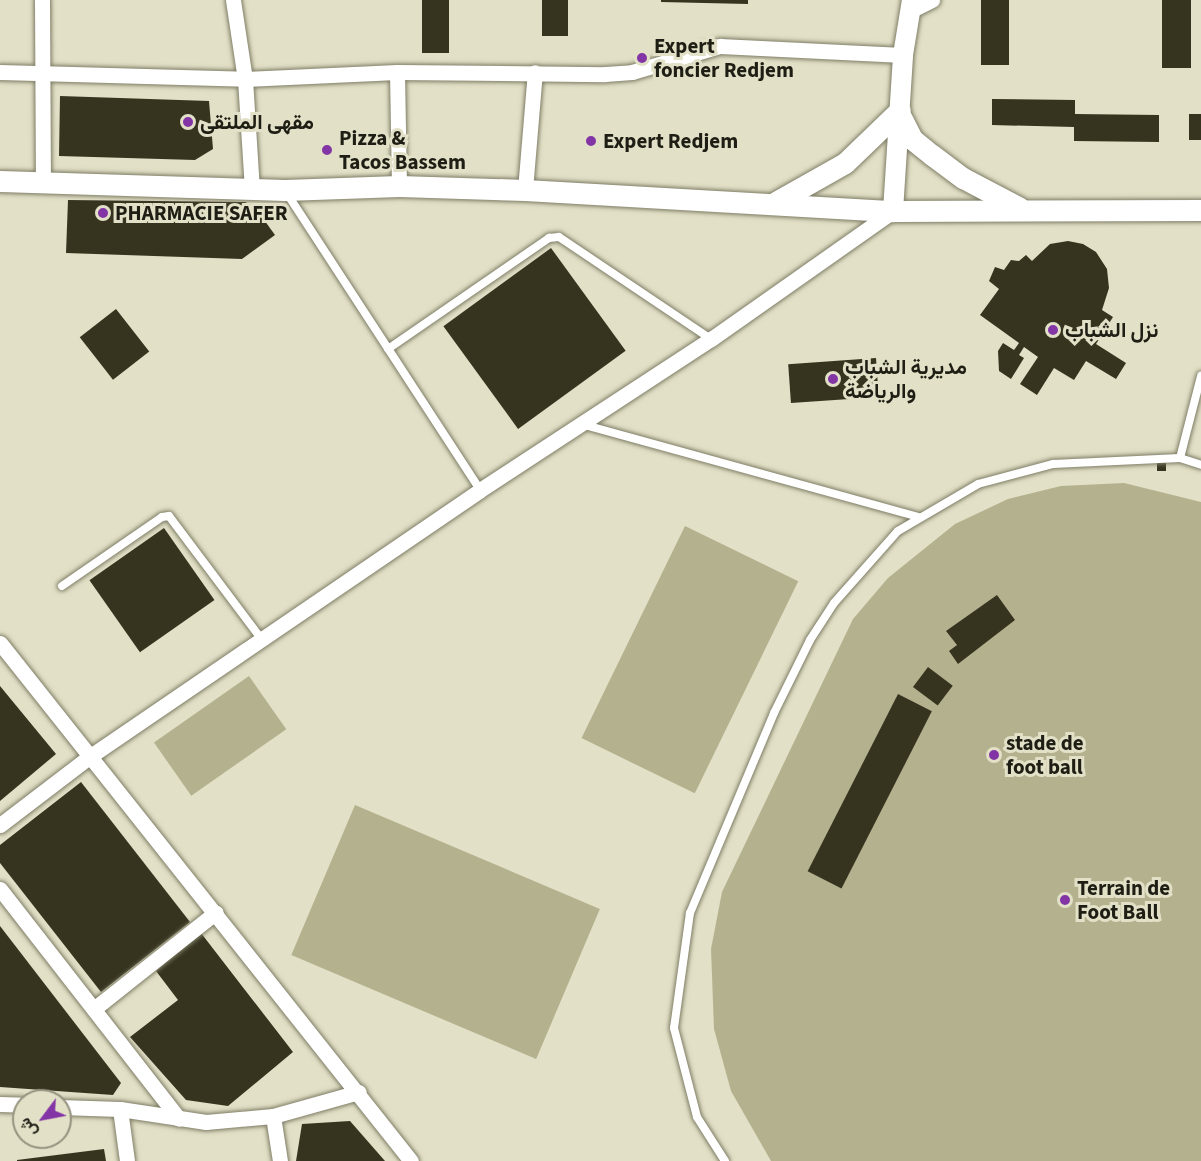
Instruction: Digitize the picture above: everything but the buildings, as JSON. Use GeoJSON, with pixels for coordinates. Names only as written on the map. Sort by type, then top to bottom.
{"type":"FeatureCollection","features":[{"type":"Feature","properties":{"kind":"main road"},"geometry":{"type":"LineString","coordinates":[[776,202],[845,163],[900,113],[912,139],[932,155],[963,178],[1020,208]]}},
{"type":"Feature","properties":{"kind":"main road"},"geometry":{"type":"LineString","coordinates":[[0,181],[252,190],[399,186],[525,190],[776,202],[893,211],[1020,208],[1201,210]]}},
{"type":"Feature","properties":{"kind":"street"},"geometry":{"type":"LineString","coordinates":[[42,0],[43,182]]}},
{"type":"Feature","properties":{"kind":"street"},"geometry":{"type":"LineString","coordinates":[[233,0],[245,79],[252,190]]}},
{"type":"Feature","properties":{"kind":"street"},"geometry":{"type":"LineString","coordinates":[[0,825],[89,757],[263,641],[480,490],[711,339],[893,211],[903,55],[911,6],[932,0]]}},
{"type":"Feature","properties":{"kind":"street"},"geometry":{"type":"LineString","coordinates":[[0,72],[245,79],[397,72],[632,72],[720,46],[903,55]]}},
{"type":"Feature","properties":{"kind":"street"},"geometry":{"type":"LineString","coordinates":[[397,72],[399,186]]}},
{"type":"Feature","properties":{"kind":"street"},"geometry":{"type":"LineString","coordinates":[[525,190],[535,72]]}},
{"type":"Feature","properties":{"kind":"street"},"geometry":{"type":"LineString","coordinates":[[0,643],[359,1092],[411,1161]]}},
{"type":"Feature","properties":{"kind":"street"},"geometry":{"type":"LineString","coordinates":[[0,889],[95,1008],[179,1119]]}},
{"type":"Feature","properties":{"kind":"street"},"geometry":{"type":"LineString","coordinates":[[95,1008],[216,912]]}},
{"type":"Feature","properties":{"kind":"street"},"geometry":{"type":"LineString","coordinates":[[72,1107],[120,1109],[206,1122],[273,1116],[359,1092]]}},
{"type":"Feature","properties":{"kind":"street"},"geometry":{"type":"LineString","coordinates":[[120,1109],[127,1161]]}},
{"type":"Feature","properties":{"kind":"street"},"geometry":{"type":"LineString","coordinates":[[273,1116],[280,1161]]}},
{"type":"Feature","properties":{"kind":"lane"},"geometry":{"type":"LineString","coordinates":[[285,190],[480,490]]}},
{"type":"Feature","properties":{"kind":"lane"},"geometry":{"type":"LineString","coordinates":[[388,349],[549,238],[560,237],[711,339]]}},
{"type":"Feature","properties":{"kind":"lane"},"geometry":{"type":"LineString","coordinates":[[1180,458],[1201,376]]}},
{"type":"Feature","properties":{"kind":"lane"},"geometry":{"type":"LineString","coordinates":[[580,423],[918,517]]}},
{"type":"Feature","properties":{"kind":"lane"},"geometry":{"type":"LineString","coordinates":[[724,1161],[698,1117],[674,1028],[690,913],[774,713],[810,640],[868,561],[918,517],[978,484],[1053,464],[1180,458],[1201,465]]}},
{"type":"Feature","properties":{"kind":"lane"},"geometry":{"type":"LineString","coordinates":[[62,586],[162,517],[169,516],[263,641]]}},
{"type":"Feature","properties":{"kind":"shaded area","name":"stade de foot ball"},"geometry":{"type":"Polygon","coordinates":[[[1124,483],[1201,502],[1201,1161],[771,1161],[731,1091],[714,1029],[711,949],[722,892],[853,619],[888,578],[955,524],[1008,499],[1061,486],[1124,483]]]}},
{"type":"Feature","properties":{"kind":"shaded area"},"geometry":{"type":"Polygon","coordinates":[[[685,526],[798,581],[695,793],[582,738],[685,526]]]}},
{"type":"Feature","properties":{"kind":"shaded area"},"geometry":{"type":"Polygon","coordinates":[[[249,676],[286,729],[191,796],[154,743],[249,676]]]}},
{"type":"Feature","properties":{"kind":"shaded area"},"geometry":{"type":"Polygon","coordinates":[[[355,805],[600,909],[536,1059],[291,955],[355,805]]]}},
{"type":"Feature","properties":{"kind":"place","name":"Expert foncier Redjem"},"geometry":{"type":"Point","coordinates":[642,58]}},
{"type":"Feature","properties":{"kind":"place","name":"مقهى الملتقى"},"geometry":{"type":"Point","coordinates":[188,122]}},
{"type":"Feature","properties":{"kind":"place","name":"Expert Redjem"},"geometry":{"type":"Point","coordinates":[591,141]}},
{"type":"Feature","properties":{"kind":"place","name":"Pizza & Tacos Bassem"},"geometry":{"type":"Point","coordinates":[327,150]}},
{"type":"Feature","properties":{"kind":"place","name":"PHARMACIE SAFER"},"geometry":{"type":"Point","coordinates":[103,213]}},
{"type":"Feature","properties":{"kind":"place","name":"نزل الشباب"},"geometry":{"type":"Point","coordinates":[1053,330]}},
{"type":"Feature","properties":{"kind":"place","name":"مديرية الشباب والرياضة"},"geometry":{"type":"Point","coordinates":[833,379]}},
{"type":"Feature","properties":{"kind":"place","name":"stade de foot ball"},"geometry":{"type":"Point","coordinates":[994,755]}},
{"type":"Feature","properties":{"kind":"place","name":"Terrain de Foot Ball"},"geometry":{"type":"Point","coordinates":[1065,900]}}]}
